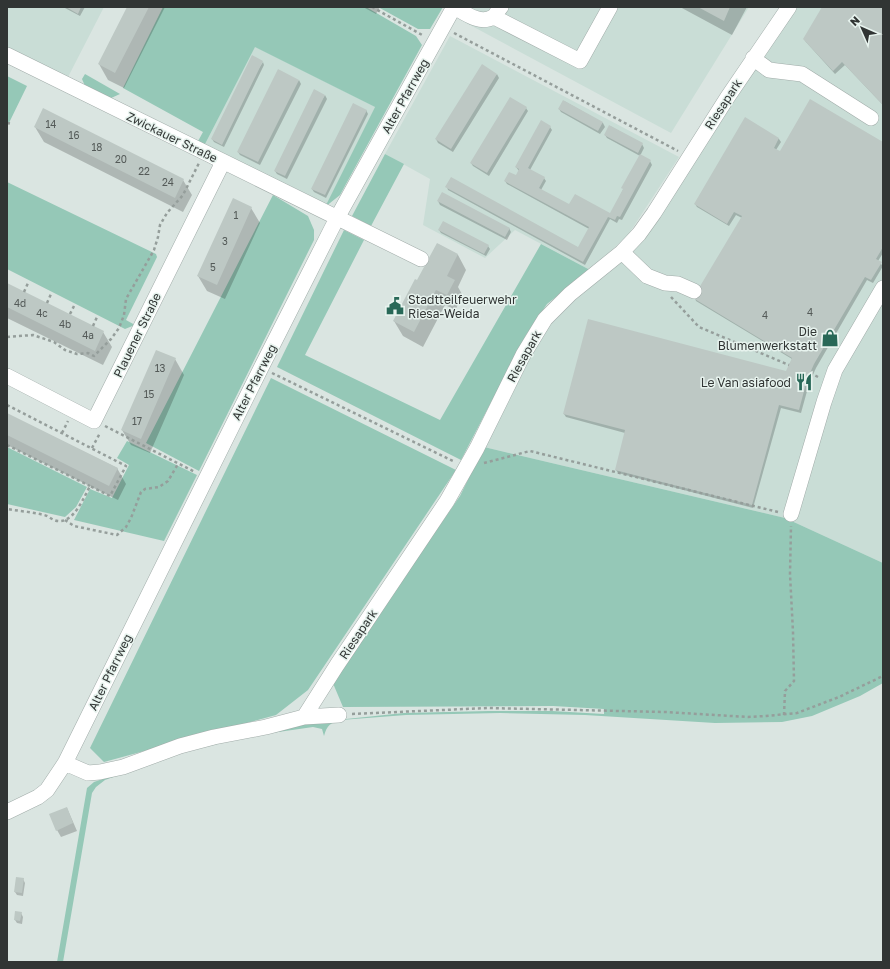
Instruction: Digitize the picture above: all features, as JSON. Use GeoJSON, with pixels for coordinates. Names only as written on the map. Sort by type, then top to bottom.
{"type":"FeatureCollection","features":[{"type":"Feature","properties":{"kind":"street","name":"Alter Pfarrweg"},"geometry":{"type":"LineString","coordinates":[[7,812],[38,797],[47,790],[65,763],[206,477],[337,218],[454,7]]}},
{"type":"Feature","properties":{"kind":"street"},"geometry":{"type":"LineString","coordinates":[[454,7],[474,18],[485,20],[497,12],[580,61],[610,7]]}},
{"type":"Feature","properties":{"kind":"street","name":"Riesapark"},"geometry":{"type":"LineString","coordinates":[[304,717],[457,484],[523,355],[545,319],[570,294],[622,252],[639,234],[753,58],[789,7]]}},
{"type":"Feature","properties":{"kind":"street","name":"Zwickauer Straße"},"geometry":{"type":"LineString","coordinates":[[7,55],[420,259]]}},
{"type":"Feature","properties":{"kind":"street"},"geometry":{"type":"LineString","coordinates":[[753,58],[769,70],[802,74],[870,118]]}},
{"type":"Feature","properties":{"kind":"street","name":"Plauener Straße"},"geometry":{"type":"LineString","coordinates":[[7,376],[94,421],[223,162]]}},
{"type":"Feature","properties":{"kind":"street"},"geometry":{"type":"LineString","coordinates":[[622,252],[647,276],[665,283],[678,284],[694,291]]}},
{"type":"Feature","properties":{"kind":"street"},"geometry":{"type":"LineString","coordinates":[[791,514],[815,429],[835,370],[883,288]]}},
{"type":"Feature","properties":{"kind":"street"},"geometry":{"type":"LineString","coordinates":[[65,763],[88,773],[100,772],[123,767],[180,746],[214,737],[266,727],[304,717],[339,715]]}},
{"type":"Feature","properties":{"kind":"path"},"geometry":{"type":"LineString","coordinates":[[372,7],[435,42]]}},
{"type":"Feature","properties":{"kind":"path"},"geometry":{"type":"LineString","coordinates":[[443,27],[689,157]]}},
{"type":"Feature","properties":{"kind":"path"},"geometry":{"type":"LineString","coordinates":[[7,123],[12,124]]}},
{"type":"Feature","properties":{"kind":"path"},"geometry":{"type":"LineString","coordinates":[[7,337],[33,335],[54,342],[66,350],[77,354],[88,353],[94,356],[99,352],[119,328],[124,315],[126,299],[154,250],[160,225],[167,213],[183,196],[204,153]]}},
{"type":"Feature","properties":{"kind":"path"},"geometry":{"type":"LineString","coordinates":[[24,292],[28,283]]}},
{"type":"Feature","properties":{"kind":"path"},"geometry":{"type":"LineString","coordinates":[[665,283],[666,291],[699,327],[789,365]]}},
{"type":"Feature","properties":{"kind":"path"},"geometry":{"type":"LineString","coordinates":[[47,303],[51,294]]}},
{"type":"Feature","properties":{"kind":"path"},"geometry":{"type":"LineString","coordinates":[[70,314],[74,306]]}},
{"type":"Feature","properties":{"kind":"path"},"geometry":{"type":"LineString","coordinates":[[93,326],[97,317]]}},
{"type":"Feature","properties":{"kind":"path"},"geometry":{"type":"LineString","coordinates":[[261,368],[466,468],[530,451],[776,512],[791,514],[790,574],[794,681],[785,691],[784,715]]}},
{"type":"Feature","properties":{"kind":"path"},"geometry":{"type":"LineString","coordinates":[[7,405],[126,466],[110,496],[7,444]]}},
{"type":"Feature","properties":{"kind":"path"},"geometry":{"type":"LineString","coordinates":[[92,448],[104,426],[206,477]]}},
{"type":"Feature","properties":{"kind":"path"},"geometry":{"type":"LineString","coordinates":[[65,520],[74,526],[117,535],[126,527],[141,492],[145,489],[159,487],[168,481],[178,464]]}},
{"type":"Feature","properties":{"kind":"path"},"geometry":{"type":"LineString","coordinates":[[7,509],[44,515],[58,521],[65,520],[73,515],[79,508],[90,486]]}},
{"type":"Feature","properties":{"kind":"path"},"geometry":{"type":"LineString","coordinates":[[339,715],[488,708],[665,712],[748,717],[784,715],[817,706],[883,676]]}},
{"type":"Feature","properties":{"kind":"shaded area"},"geometry":{"type":"Polygon","coordinates":[[[7,7],[104,7],[67,79],[7,47],[7,7]]]}},
{"type":"Feature","properties":{"kind":"shaded area"},"geometry":{"type":"Polygon","coordinates":[[[463,7],[749,7],[671,133],[457,18],[463,7]]]}},
{"type":"Feature","properties":{"kind":"shaded area"},"geometry":{"type":"Polygon","coordinates":[[[795,7],[883,7],[883,563],[785,518],[484,447],[506,400],[550,322],[568,304],[619,263],[795,7]]]}},
{"type":"Feature","properties":{"kind":"shaded area"},"geometry":{"type":"Polygon","coordinates":[[[450,36],[679,157],[628,235],[590,270],[515,230],[485,258],[423,225],[430,179],[385,154],[450,36]]]}},
{"type":"Feature","properties":{"kind":"shaded area"},"geometry":{"type":"Polygon","coordinates":[[[255,46],[375,107],[325,207],[204,146],[255,46]]]}},
{"type":"Feature","properties":{"kind":"green space"},"geometry":{"type":"Polygon","coordinates":[[[163,7],[366,7],[416,36],[422,45],[340,195],[325,207],[375,107],[255,47],[204,146],[197,143],[203,132],[123,88],[163,7]]]}},
{"type":"Feature","properties":{"kind":"green space"},"geometry":{"type":"Polygon","coordinates":[[[378,7],[443,7],[430,29],[418,29],[378,7]]]}},
{"type":"Feature","properties":{"kind":"green space"},"geometry":{"type":"Polygon","coordinates":[[[85,74],[120,94],[109,99],[85,86],[82,79],[85,74]]]}},
{"type":"Feature","properties":{"kind":"green space"},"geometry":{"type":"Polygon","coordinates":[[[7,76],[27,86],[7,127],[7,76]]]}},
{"type":"Feature","properties":{"kind":"green space"},"geometry":{"type":"Polygon","coordinates":[[[385,154],[404,164],[371,226],[352,216],[385,154]]]}},
{"type":"Feature","properties":{"kind":"green space"},"geometry":{"type":"Polygon","coordinates":[[[7,182],[156,254],[157,257],[126,320],[135,325],[125,329],[7,269],[7,182]]]}},
{"type":"Feature","properties":{"kind":"green space"},"geometry":{"type":"Polygon","coordinates":[[[273,195],[308,216],[314,230],[314,240],[199,471],[146,443],[273,195]]]}},
{"type":"Feature","properties":{"kind":"green space"},"geometry":{"type":"Polygon","coordinates":[[[344,230],[364,240],[305,355],[440,420],[541,244],[590,270],[547,304],[526,335],[461,460],[277,367],[344,230]]]}},
{"type":"Feature","properties":{"kind":"green space"},"geometry":{"type":"Polygon","coordinates":[[[271,378],[456,470],[308,690],[276,715],[104,762],[90,748],[271,378]]]}},
{"type":"Feature","properties":{"kind":"green space"},"geometry":{"type":"Polygon","coordinates":[[[127,441],[197,475],[164,541],[74,520],[90,489],[112,498],[129,465],[117,458],[127,441]]]}},
{"type":"Feature","properties":{"kind":"green space"},"geometry":{"type":"Polygon","coordinates":[[[7,447],[87,487],[76,507],[65,517],[7,504],[7,447]]]}},
{"type":"Feature","properties":{"kind":"green space"},"geometry":{"type":"Polygon","coordinates":[[[484,447],[785,518],[883,563],[883,683],[860,696],[812,716],[782,722],[715,723],[585,715],[500,713],[406,715],[341,720],[330,725],[326,729],[324,736],[322,729],[313,727],[250,736],[201,748],[198,746],[288,725],[404,713],[552,711],[604,714],[604,709],[553,706],[343,707],[332,681],[460,496],[484,447]]]}},
{"type":"Feature","properties":{"kind":"green space"},"geometry":{"type":"Polygon","coordinates":[[[180,752],[105,780],[96,787],[92,793],[63,962],[57,962],[87,788],[94,782],[180,752]]]}},
{"type":"Feature","properties":{"kind":"building"},"geometry":{"type":"Polygon","coordinates":[[[66,7],[81,7],[78,14],[66,7]]]}},
{"type":"Feature","properties":{"kind":"building"},"geometry":{"type":"Polygon","coordinates":[[[127,7],[149,7],[115,73],[98,64],[127,7]]]}},
{"type":"Feature","properties":{"kind":"building"},"geometry":{"type":"Polygon","coordinates":[[[698,7],[730,7],[724,21],[698,7]]]}},
{"type":"Feature","properties":{"kind":"building"},"geometry":{"type":"Polygon","coordinates":[[[822,7],[883,7],[883,105],[842,62],[833,71],[803,39],[822,7]]]}},
{"type":"Feature","properties":{"kind":"building"},"geometry":{"type":"Polygon","coordinates":[[[252,55],[263,61],[222,145],[211,139],[252,55]]]}},
{"type":"Feature","properties":{"kind":"building"},"geometry":{"type":"Polygon","coordinates":[[[482,64],[497,74],[451,149],[435,139],[482,64]]]}},
{"type":"Feature","properties":{"kind":"building"},"geometry":{"type":"Polygon","coordinates":[[[278,69],[299,80],[258,162],[237,152],[278,69]]]}},
{"type":"Feature","properties":{"kind":"building"},"geometry":{"type":"Polygon","coordinates":[[[314,89],[325,95],[285,176],[274,171],[314,89]]]}},
{"type":"Feature","properties":{"kind":"building"},"geometry":{"type":"Polygon","coordinates":[[[510,97],[527,107],[487,173],[470,163],[510,97]]]}},
{"type":"Feature","properties":{"kind":"building"},"geometry":{"type":"Polygon","coordinates":[[[810,99],[883,142],[883,247],[876,259],[882,262],[871,280],[865,277],[814,364],[807,380],[799,410],[779,405],[752,505],[615,470],[625,430],[563,414],[588,319],[786,371],[792,358],[693,298],[742,216],[734,212],[727,224],[694,204],[745,117],[779,138],[774,148],[780,151],[810,99]]]}},
{"type":"Feature","properties":{"kind":"building"},"geometry":{"type":"Polygon","coordinates":[[[563,100],[603,122],[598,131],[558,109],[563,100]]]}},
{"type":"Feature","properties":{"kind":"building"},"geometry":{"type":"Polygon","coordinates":[[[353,103],[367,110],[325,195],[311,189],[353,103]]]}},
{"type":"Feature","properties":{"kind":"building"},"geometry":{"type":"Polygon","coordinates":[[[43,108],[184,179],[175,198],[34,127],[43,108]]]}},
{"type":"Feature","properties":{"kind":"building"},"geometry":{"type":"Polygon","coordinates":[[[541,120],[551,126],[528,168],[545,177],[539,188],[569,204],[575,194],[610,213],[623,189],[621,188],[640,154],[651,160],[620,217],[617,216],[615,220],[608,217],[583,262],[445,187],[451,177],[578,247],[589,227],[504,181],[509,172],[516,175],[519,169],[515,167],[541,120]]]}},
{"type":"Feature","properties":{"kind":"building"},"geometry":{"type":"Polygon","coordinates":[[[609,125],[643,143],[638,153],[604,135],[609,125]]]}},
{"type":"Feature","properties":{"kind":"building"},"geometry":{"type":"Polygon","coordinates":[[[442,192],[510,228],[505,237],[437,201],[442,192]]]}},
{"type":"Feature","properties":{"kind":"building"},"geometry":{"type":"Polygon","coordinates":[[[233,198],[252,207],[217,285],[197,276],[233,198]]]}},
{"type":"Feature","properties":{"kind":"building"},"geometry":{"type":"Polygon","coordinates":[[[443,221],[489,245],[484,254],[438,230],[443,221]]]}},
{"type":"Feature","properties":{"kind":"building"},"geometry":{"type":"Polygon","coordinates":[[[437,243],[458,254],[447,276],[455,280],[447,295],[436,290],[414,332],[393,321],[415,279],[417,280],[437,243]]]}},
{"type":"Feature","properties":{"kind":"building"},"geometry":{"type":"Polygon","coordinates":[[[7,283],[104,331],[95,351],[7,307],[7,283]]]}},
{"type":"Feature","properties":{"kind":"building"},"geometry":{"type":"Polygon","coordinates":[[[156,350],[176,358],[141,439],[121,430],[156,350]]]}},
{"type":"Feature","properties":{"kind":"building"},"geometry":{"type":"Polygon","coordinates":[[[7,413],[118,468],[109,486],[7,435],[7,413]]]}},
{"type":"Feature","properties":{"kind":"building"},"geometry":{"type":"Polygon","coordinates":[[[67,807],[73,823],[56,831],[49,814],[67,807]]]}},
{"type":"Feature","properties":{"kind":"building"},"geometry":{"type":"Polygon","coordinates":[[[16,877],[24,878],[22,893],[14,892],[16,877]]]}},
{"type":"Feature","properties":{"kind":"building"},"geometry":{"type":"Polygon","coordinates":[[[15,911],[22,912],[20,921],[14,920],[15,911]]]}},
{"type":"Feature","properties":{"kind":"place","name":"Stadtteilfeuerwehr Riesa-Weida"},"geometry":{"type":"Point","coordinates":[395,306]}},
{"type":"Feature","properties":{"kind":"place","name":"Die Blumenwerkstatt"},"geometry":{"type":"Point","coordinates":[830,338]}},
{"type":"Feature","properties":{"kind":"place","name":"Le Van asiafood"},"geometry":{"type":"Point","coordinates":[804,382]}}]}
